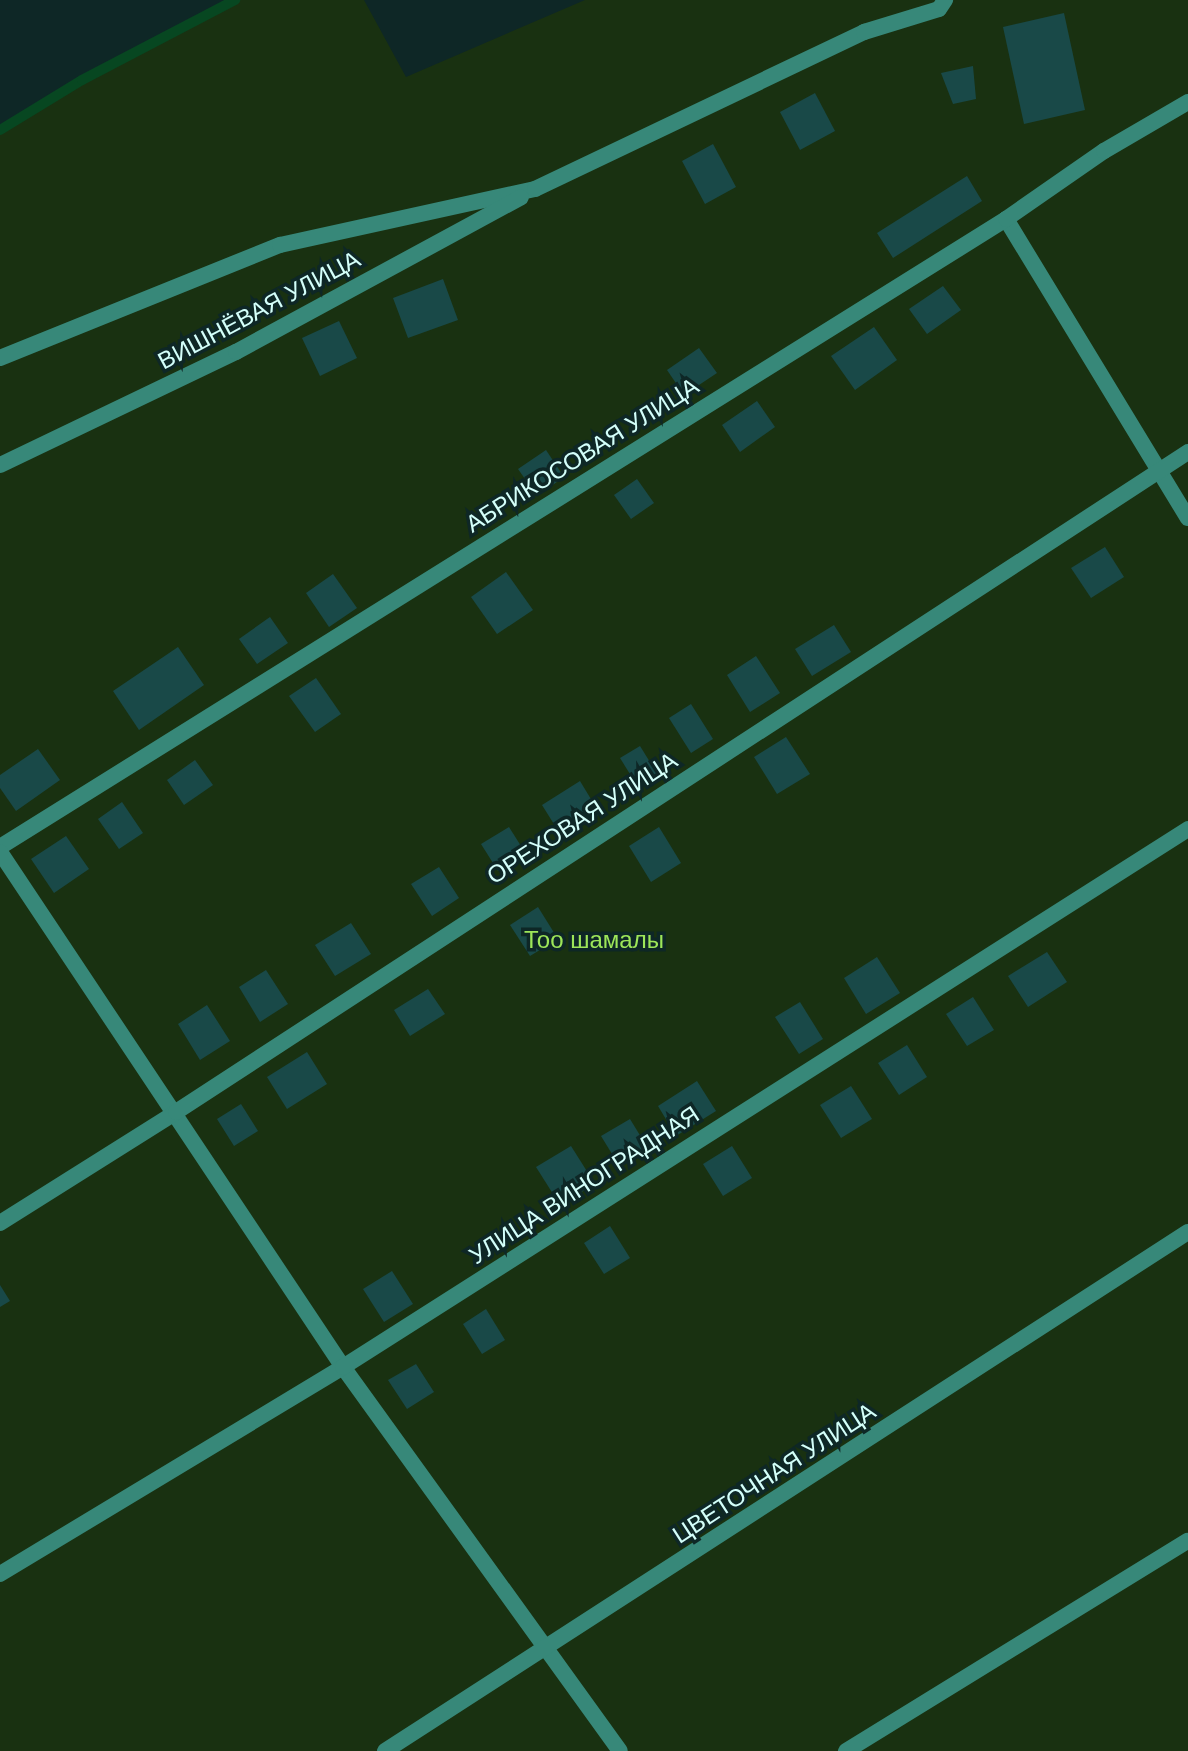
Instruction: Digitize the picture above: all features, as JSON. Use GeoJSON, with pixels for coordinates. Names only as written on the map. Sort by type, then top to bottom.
{"type":"FeatureCollection","features":[{"type":"Feature","properties":{"kind":"street"},"geometry":{"type":"LineString","coordinates":[[0,358],[280,245],[535,189],[864,32],[939,9],[945,0]]}},
{"type":"Feature","properties":{"kind":"street","name":"АБРИКОСОВАЯ УЛИЦА"},"geometry":{"type":"LineString","coordinates":[[0,850],[1006,219],[1104,151],[1188,102]]}},
{"type":"Feature","properties":{"kind":"street","name":"ВИШНЁВАЯ УЛИЦА"},"geometry":{"type":"LineString","coordinates":[[0,465],[236,352],[535,189]]}},
{"type":"Feature","properties":{"kind":"street"},"geometry":{"type":"LineString","coordinates":[[1006,219],[1188,518]]}},
{"type":"Feature","properties":{"kind":"street","name":"ОРЕХОВАЯ УЛИЦА"},"geometry":{"type":"LineString","coordinates":[[0,1223],[176,1112],[1188,452]]}},
{"type":"Feature","properties":{"kind":"street","name":"УЛИЦА ВИНОГРАДНАЯ"},"geometry":{"type":"LineString","coordinates":[[0,1574],[343,1367],[1188,829]]}},
{"type":"Feature","properties":{"kind":"street"},"geometry":{"type":"LineString","coordinates":[[0,850],[343,1367],[620,1751]]}},
{"type":"Feature","properties":{"kind":"street","name":"ЦВЕТОЧНАЯ УЛИЦА"},"geometry":{"type":"LineString","coordinates":[[385,1751],[547,1650],[1188,1232]]}},
{"type":"Feature","properties":{"kind":"street"},"geometry":{"type":"LineString","coordinates":[[846,1751],[1188,1541]]}},
{"type":"Feature","properties":{"kind":"green space","name":"Тоо шамалы"},"geometry":{"type":"Polygon","coordinates":[[[235,0],[364,0],[406,77],[585,0],[1188,0],[1188,1751],[0,1751],[0,130],[82,80],[235,0]]]}},
{"type":"Feature","properties":{"kind":"building"},"geometry":{"type":"Polygon","coordinates":[[[1064,13],[1085,110],[1024,124],[1003,27],[1064,13]]]}},
{"type":"Feature","properties":{"kind":"building"},"geometry":{"type":"Polygon","coordinates":[[[973,66],[976,99],[953,104],[941,73],[973,66]]]}},
{"type":"Feature","properties":{"kind":"building"},"geometry":{"type":"Polygon","coordinates":[[[815,93],[835,131],[800,150],[780,112],[815,93]]]}},
{"type":"Feature","properties":{"kind":"building"},"geometry":{"type":"Polygon","coordinates":[[[713,144],[736,187],[705,204],[682,161],[713,144]]]}},
{"type":"Feature","properties":{"kind":"building"},"geometry":{"type":"Polygon","coordinates":[[[967,176],[982,201],[893,258],[877,233],[967,176]]]}},
{"type":"Feature","properties":{"kind":"building"},"geometry":{"type":"Polygon","coordinates":[[[443,279],[458,320],[408,338],[393,298],[443,279]]]}},
{"type":"Feature","properties":{"kind":"building"},"geometry":{"type":"Polygon","coordinates":[[[943,286],[961,310],[927,334],[909,309],[943,286]]]}},
{"type":"Feature","properties":{"kind":"building"},"geometry":{"type":"Polygon","coordinates":[[[339,321],[357,358],[320,376],[302,338],[339,321]]]}},
{"type":"Feature","properties":{"kind":"building"},"geometry":{"type":"Polygon","coordinates":[[[874,327],[897,360],[855,390],[831,356],[874,327]]]}},
{"type":"Feature","properties":{"kind":"building"},"geometry":{"type":"Polygon","coordinates":[[[699,348],[717,373],[684,395],[667,370],[699,348]]]}},
{"type":"Feature","properties":{"kind":"building"},"geometry":{"type":"Polygon","coordinates":[[[757,401],[775,427],[740,452],[722,425],[757,401]]]}},
{"type":"Feature","properties":{"kind":"building"},"geometry":{"type":"Polygon","coordinates":[[[546,450],[564,477],[537,496],[518,469],[546,450]]]}},
{"type":"Feature","properties":{"kind":"building"},"geometry":{"type":"Polygon","coordinates":[[[637,479],[654,503],[631,519],[614,495],[637,479]]]}},
{"type":"Feature","properties":{"kind":"building"},"geometry":{"type":"Polygon","coordinates":[[[1105,547],[1124,577],[1091,598],[1071,568],[1105,547]]]}},
{"type":"Feature","properties":{"kind":"building"},"geometry":{"type":"Polygon","coordinates":[[[506,572],[533,610],[497,634],[471,597],[506,572]]]}},
{"type":"Feature","properties":{"kind":"building"},"geometry":{"type":"Polygon","coordinates":[[[333,574],[357,608],[329,627],[306,593],[333,574]]]}},
{"type":"Feature","properties":{"kind":"building"},"geometry":{"type":"Polygon","coordinates":[[[270,617],[288,643],[257,664],[239,639],[270,617]]]}},
{"type":"Feature","properties":{"kind":"building"},"geometry":{"type":"Polygon","coordinates":[[[834,625],[851,652],[812,676],[795,649],[834,625]]]}},
{"type":"Feature","properties":{"kind":"building"},"geometry":{"type":"Polygon","coordinates":[[[178,647],[204,685],[139,730],[113,691],[178,647]]]}},
{"type":"Feature","properties":{"kind":"building"},"geometry":{"type":"Polygon","coordinates":[[[756,656],[780,693],[750,712],[727,675],[756,656]]]}},
{"type":"Feature","properties":{"kind":"building"},"geometry":{"type":"Polygon","coordinates":[[[316,678],[341,714],[315,732],[289,696],[316,678]]]}},
{"type":"Feature","properties":{"kind":"building"},"geometry":{"type":"Polygon","coordinates":[[[691,704],[713,739],[691,753],[669,718],[691,704]]]}},
{"type":"Feature","properties":{"kind":"building"},"geometry":{"type":"Polygon","coordinates":[[[786,737],[810,774],[777,794],[754,757],[786,737]]]}},
{"type":"Feature","properties":{"kind":"building"},"geometry":{"type":"Polygon","coordinates":[[[640,746],[658,775],[638,787],[620,758],[640,746]]]}},
{"type":"Feature","properties":{"kind":"building"},"geometry":{"type":"Polygon","coordinates":[[[38,749],[60,780],[16,811],[0,788],[0,775],[38,749]]]}},
{"type":"Feature","properties":{"kind":"building"},"geometry":{"type":"Polygon","coordinates":[[[195,760],[213,785],[184,805],[167,780],[195,760]]]}},
{"type":"Feature","properties":{"kind":"building"},"geometry":{"type":"Polygon","coordinates":[[[580,781],[600,814],[562,837],[542,805],[580,781]]]}},
{"type":"Feature","properties":{"kind":"building"},"geometry":{"type":"Polygon","coordinates":[[[122,802],[143,833],[119,849],[98,819],[122,802]]]}},
{"type":"Feature","properties":{"kind":"building"},"geometry":{"type":"Polygon","coordinates":[[[509,827],[526,854],[498,871],[481,844],[509,827]]]}},
{"type":"Feature","properties":{"kind":"building"},"geometry":{"type":"Polygon","coordinates":[[[659,827],[681,863],[651,882],[629,846],[659,827]]]}},
{"type":"Feature","properties":{"kind":"building"},"geometry":{"type":"Polygon","coordinates":[[[66,836],[89,869],[54,893],[31,859],[66,836]]]}},
{"type":"Feature","properties":{"kind":"building"},"geometry":{"type":"Polygon","coordinates":[[[439,867],[459,898],[432,916],[411,884],[439,867]]]}},
{"type":"Feature","properties":{"kind":"building"},"geometry":{"type":"Polygon","coordinates":[[[538,907],[558,939],[530,956],[510,925],[538,907]]]}},
{"type":"Feature","properties":{"kind":"building"},"geometry":{"type":"Polygon","coordinates":[[[351,923],[371,954],[335,976],[315,945],[351,923]]]}},
{"type":"Feature","properties":{"kind":"building"},"geometry":{"type":"Polygon","coordinates":[[[1047,952],[1067,982],[1028,1007],[1008,976],[1047,952]]]}},
{"type":"Feature","properties":{"kind":"building"},"geometry":{"type":"Polygon","coordinates":[[[877,957],[900,993],[866,1014],[844,978],[877,957]]]}},
{"type":"Feature","properties":{"kind":"building"},"geometry":{"type":"Polygon","coordinates":[[[266,970],[288,1004],[260,1022],[239,987],[266,970]]]}},
{"type":"Feature","properties":{"kind":"building"},"geometry":{"type":"Polygon","coordinates":[[[428,989],[445,1014],[410,1036],[394,1010],[428,989]]]}},
{"type":"Feature","properties":{"kind":"building"},"geometry":{"type":"Polygon","coordinates":[[[973,997],[994,1030],[967,1046],[946,1014],[973,997]]]}},
{"type":"Feature","properties":{"kind":"building"},"geometry":{"type":"Polygon","coordinates":[[[800,1002],[823,1039],[799,1054],[775,1017],[800,1002]]]}},
{"type":"Feature","properties":{"kind":"building"},"geometry":{"type":"Polygon","coordinates":[[[207,1005],[230,1041],[200,1060],[178,1024],[207,1005]]]}},
{"type":"Feature","properties":{"kind":"building"},"geometry":{"type":"Polygon","coordinates":[[[907,1045],[927,1077],[899,1095],[878,1063],[907,1045]]]}},
{"type":"Feature","properties":{"kind":"building"},"geometry":{"type":"Polygon","coordinates":[[[307,1052],[327,1084],[287,1109],[267,1077],[307,1052]]]}},
{"type":"Feature","properties":{"kind":"building"},"geometry":{"type":"Polygon","coordinates":[[[697,1081],[716,1111],[676,1136],[658,1106],[697,1081]]]}},
{"type":"Feature","properties":{"kind":"building"},"geometry":{"type":"Polygon","coordinates":[[[851,1086],[872,1119],[841,1138],[820,1105],[851,1086]]]}},
{"type":"Feature","properties":{"kind":"building"},"geometry":{"type":"Polygon","coordinates":[[[241,1104],[258,1131],[234,1146],[217,1119],[241,1104]]]}},
{"type":"Feature","properties":{"kind":"building"},"geometry":{"type":"Polygon","coordinates":[[[630,1119],[649,1150],[620,1167],[601,1136],[630,1119]]]}},
{"type":"Feature","properties":{"kind":"building"},"geometry":{"type":"Polygon","coordinates":[[[571,1146],[595,1184],[560,1205],[536,1167],[571,1146]]]}},
{"type":"Feature","properties":{"kind":"building"},"geometry":{"type":"Polygon","coordinates":[[[732,1146],[752,1178],[723,1196],[703,1164],[732,1146]]]}},
{"type":"Feature","properties":{"kind":"building"},"geometry":{"type":"Polygon","coordinates":[[[610,1226],[630,1258],[604,1274],[584,1243],[610,1226]]]}},
{"type":"Feature","properties":{"kind":"building"},"geometry":{"type":"Polygon","coordinates":[[[392,1271],[413,1304],[384,1322],[363,1289],[392,1271]]]}},
{"type":"Feature","properties":{"kind":"building"},"geometry":{"type":"Polygon","coordinates":[[[0,1285],[10,1301],[0,1307],[0,1285]]]}},
{"type":"Feature","properties":{"kind":"building"},"geometry":{"type":"Polygon","coordinates":[[[486,1309],[505,1340],[482,1354],[463,1324],[486,1309]]]}},
{"type":"Feature","properties":{"kind":"building"},"geometry":{"type":"Polygon","coordinates":[[[416,1364],[434,1392],[407,1409],[388,1380],[416,1364]]]}},
{"type":"Feature","properties":{"kind":"waterway"},"geometry":{"type":"LineString","coordinates":[[0,130],[82,80],[235,0]]}}]}
